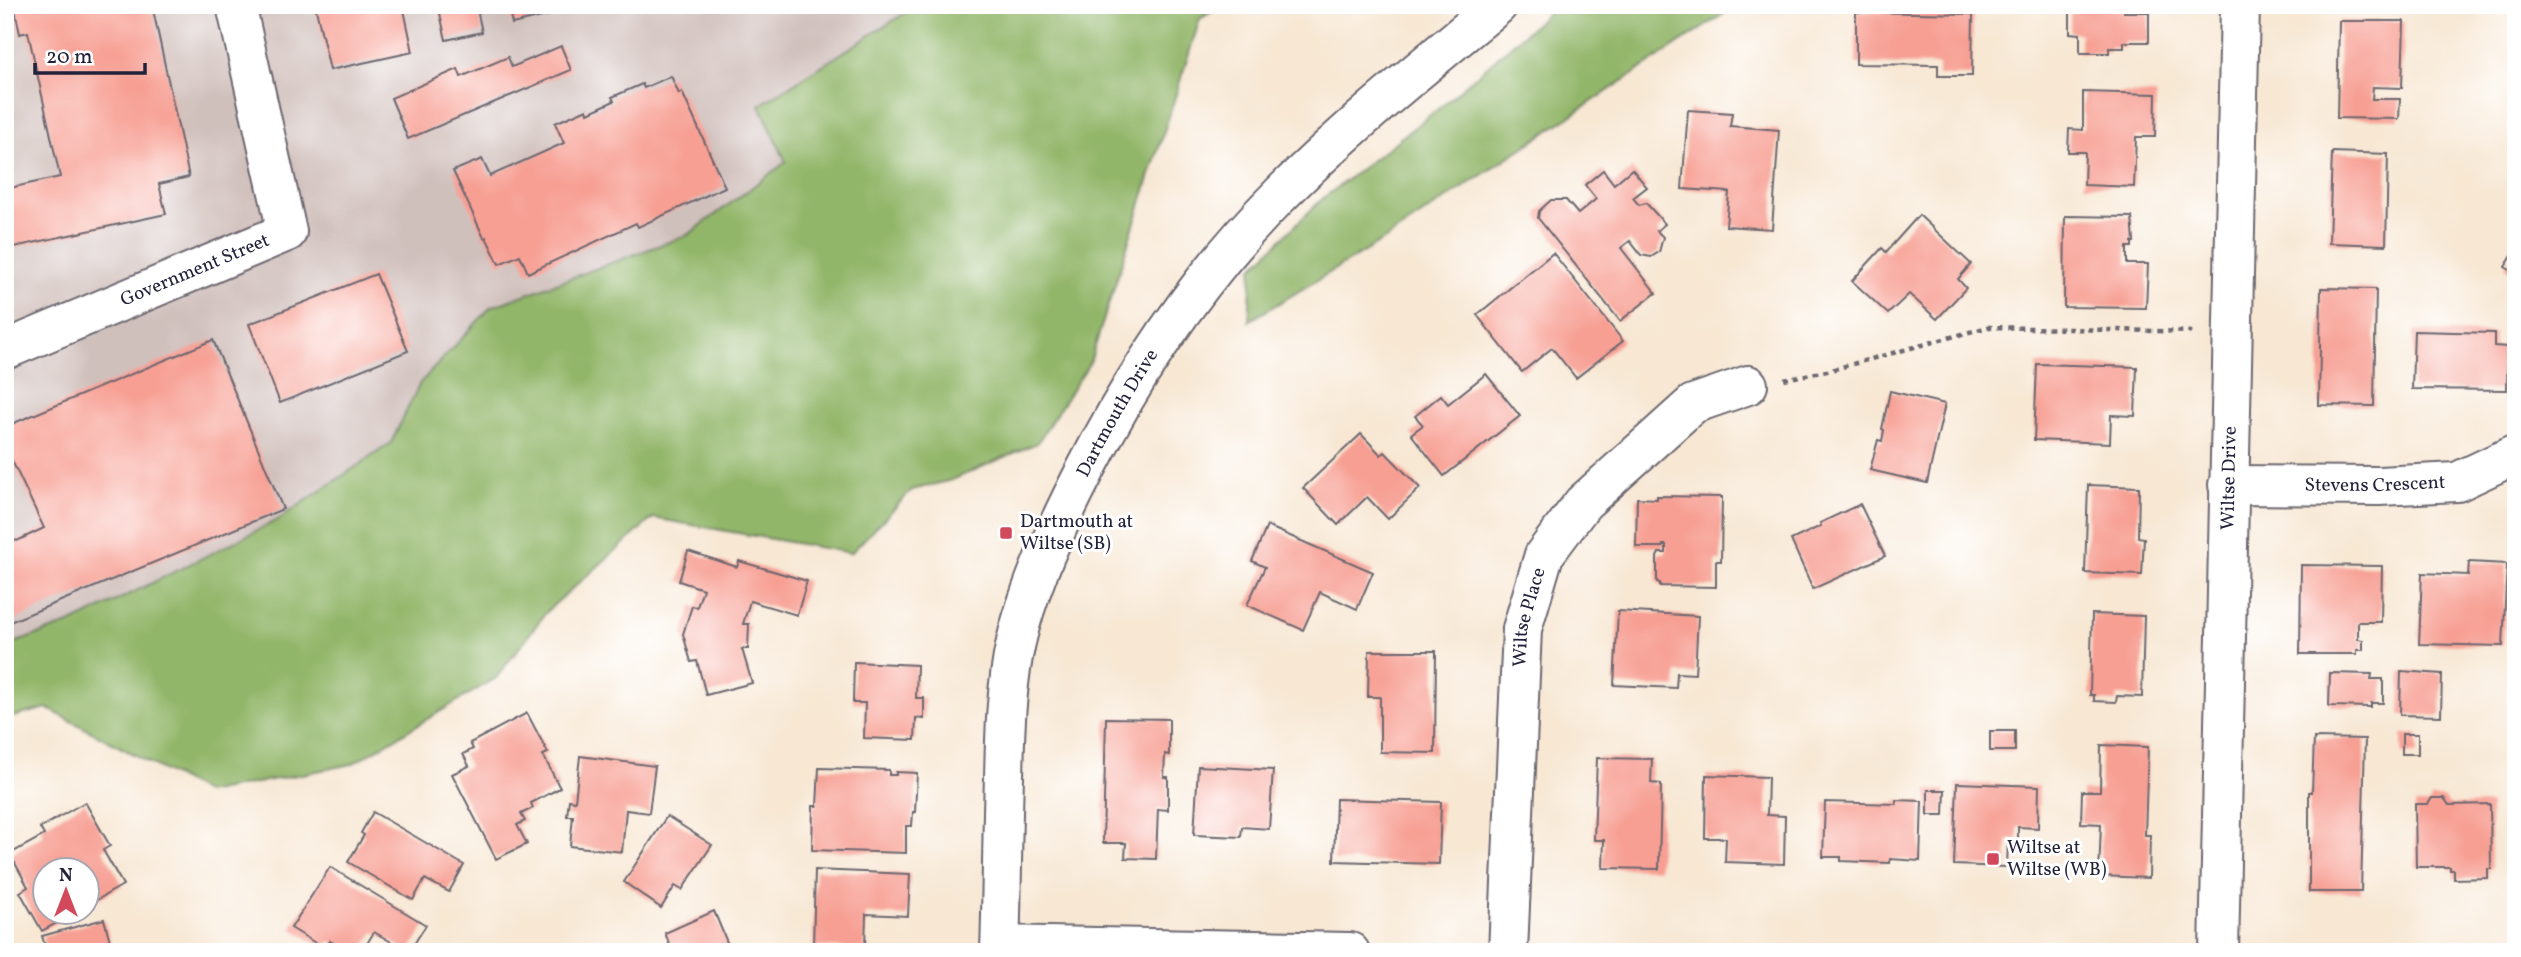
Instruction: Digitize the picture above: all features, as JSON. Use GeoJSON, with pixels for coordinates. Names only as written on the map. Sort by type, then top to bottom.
{"type":"FeatureCollection","features":[{"type":"Feature","properties":{"kind":"street","name":"Government Street"},"geometry":{"type":"LineString","coordinates":[[5,350],[287,232],[236,5]]}},
{"type":"Feature","properties":{"kind":"street","name":"Dartmouth Drive"},"geometry":{"type":"LineString","coordinates":[[1000,948],[1006,712],[1016,641],[1067,506],[1103,436],[1134,381],[1169,329],[1216,267],[1279,196],[1390,94],[1498,5]]}},
{"type":"Feature","properties":{"kind":"street","name":"Wiltse Drive"},"geometry":{"type":"LineString","coordinates":[[2219,952],[2240,5]]}},
{"type":"Feature","properties":{"kind":"street","name":"Wiltse Place"},"geometry":{"type":"LineString","coordinates":[[1508,952],[1522,629],[1544,555],[1583,503],[1693,404],[1748,385]]}},
{"type":"Feature","properties":{"kind":"street","name":"Stevens Crescent"},"geometry":{"type":"LineString","coordinates":[[2228,485],[2379,486],[2457,482],[2516,454]]}},
{"type":"Feature","properties":{"kind":"street"},"geometry":{"type":"LineString","coordinates":[[1000,948],[1350,952]]}},
{"type":"Feature","properties":{"kind":"path"},"geometry":{"type":"LineString","coordinates":[[1748,385],[1826,371],[1988,327],[2232,332]]}},
{"type":"Feature","properties":{"kind":"shaded area"},"geometry":{"type":"Polygon","coordinates":[[[5,5],[918,5],[760,106],[786,162],[688,235],[491,307],[420,383],[391,443],[276,521],[72,623],[5,646],[5,5]]]}},
{"type":"Feature","properties":{"kind":"green space"},"geometry":{"type":"Polygon","coordinates":[[[918,5],[1223,5],[1200,19],[1090,362],[1037,443],[952,480],[912,490],[851,553],[653,518],[548,610],[496,678],[352,764],[206,793],[47,708],[5,719],[5,646],[72,623],[276,521],[391,443],[420,383],[491,307],[688,235],[786,162],[760,105],[918,5]]]}},
{"type":"Feature","properties":{"kind":"green space"},"geometry":{"type":"Polygon","coordinates":[[[1557,5],[1737,5],[1387,238],[1249,321],[1252,268],[1321,200],[1443,105],[1557,5]]]}},
{"type":"Feature","properties":{"kind":"building"},"geometry":{"type":"Polygon","coordinates":[[[14,5],[152,5],[189,177],[159,184],[166,214],[5,249],[5,189],[60,177],[28,32],[20,34],[14,5]]]}},
{"type":"Feature","properties":{"kind":"building"},"geometry":{"type":"Polygon","coordinates":[[[315,5],[403,5],[413,52],[330,70],[315,5]]]}},
{"type":"Feature","properties":{"kind":"building"},"geometry":{"type":"Polygon","coordinates":[[[438,5],[476,5],[482,32],[446,40],[438,5]]]}},
{"type":"Feature","properties":{"kind":"building"},"geometry":{"type":"Polygon","coordinates":[[[508,5],[548,5],[550,15],[512,24],[508,5]]]}},
{"type":"Feature","properties":{"kind":"building"},"geometry":{"type":"Polygon","coordinates":[[[2073,5],[2124,5],[2124,12],[2149,12],[2149,42],[2124,42],[2124,48],[2109,48],[2109,53],[2080,53],[2080,34],[2070,33],[2070,12],[2073,12],[2073,5]]]}},
{"type":"Feature","properties":{"kind":"building"},"geometry":{"type":"Polygon","coordinates":[[[1856,12],[1973,14],[1972,76],[1938,76],[1938,65],[1856,64],[1856,12]]]}},
{"type":"Feature","properties":{"kind":"building"},"geometry":{"type":"Polygon","coordinates":[[[2339,21],[2404,21],[2402,88],[2373,87],[2372,99],[2400,99],[2399,119],[2337,118],[2339,21]]]}},
{"type":"Feature","properties":{"kind":"building"},"geometry":{"type":"Polygon","coordinates":[[[561,46],[571,70],[408,139],[391,98],[458,69],[461,77],[508,57],[512,67],[561,46]]]}},
{"type":"Feature","properties":{"kind":"building"},"geometry":{"type":"Polygon","coordinates":[[[671,76],[679,94],[682,92],[725,187],[638,227],[636,223],[528,273],[520,255],[499,264],[453,171],[482,159],[490,176],[564,143],[555,123],[587,109],[588,113],[614,101],[612,97],[642,84],[644,88],[671,76]]]}},
{"type":"Feature","properties":{"kind":"building"},"geometry":{"type":"Polygon","coordinates":[[[2083,92],[2156,94],[2155,137],[2136,137],[2134,187],[2084,185],[2085,152],[2068,152],[2069,129],[2083,130],[2083,92]]]}},
{"type":"Feature","properties":{"kind":"building"},"geometry":{"type":"Polygon","coordinates":[[[1688,110],[1732,113],[1730,126],[1779,130],[1772,229],[1726,226],[1729,192],[1682,189],[1688,110]]]}},
{"type":"Feature","properties":{"kind":"building"},"geometry":{"type":"Polygon","coordinates":[[[2332,152],[2388,154],[2386,245],[2329,243],[2332,152]]]}},
{"type":"Feature","properties":{"kind":"building"},"geometry":{"type":"Polygon","coordinates":[[[1632,169],[1647,187],[1633,198],[1639,205],[1646,203],[1665,224],[1657,231],[1663,237],[1659,252],[1651,257],[1641,255],[1630,241],[1621,248],[1656,293],[1620,321],[1538,218],[1539,211],[1551,200],[1566,200],[1578,214],[1596,199],[1585,185],[1603,170],[1614,184],[1632,169]]]}},
{"type":"Feature","properties":{"kind":"building"},"geometry":{"type":"Polygon","coordinates":[[[1919,215],[1971,264],[1958,279],[1966,288],[1937,319],[1909,294],[1888,314],[1852,281],[1882,248],[1886,252],[1919,215]]]}},
{"type":"Feature","properties":{"kind":"building"},"geometry":{"type":"Polygon","coordinates":[[[2065,216],[2132,217],[2134,242],[2132,247],[2127,247],[2127,264],[2148,264],[2146,308],[2064,307],[2065,216]]]}},
{"type":"Feature","properties":{"kind":"building"},"geometry":{"type":"Polygon","coordinates":[[[2516,250],[2516,274],[2505,267],[2516,250]]]}},
{"type":"Feature","properties":{"kind":"building"},"geometry":{"type":"Polygon","coordinates":[[[1553,253],[1623,341],[1576,378],[1552,348],[1522,372],[1477,315],[1553,253]]]}},
{"type":"Feature","properties":{"kind":"building"},"geometry":{"type":"Polygon","coordinates":[[[376,274],[408,351],[280,403],[249,324],[376,274]]]}},
{"type":"Feature","properties":{"kind":"building"},"geometry":{"type":"Polygon","coordinates":[[[2321,288],[2376,289],[2374,406],[2319,405],[2321,288]]]}},
{"type":"Feature","properties":{"kind":"building"},"geometry":{"type":"Polygon","coordinates":[[[2414,331],[2494,333],[2494,346],[2508,347],[2507,390],[2412,389],[2414,331]]]}},
{"type":"Feature","properties":{"kind":"building"},"geometry":{"type":"Polygon","coordinates":[[[213,340],[283,509],[5,624],[5,537],[17,541],[44,528],[5,446],[5,434],[9,425],[213,340]]]}},
{"type":"Feature","properties":{"kind":"building"},"geometry":{"type":"Polygon","coordinates":[[[2037,364],[2137,367],[2135,416],[2111,415],[2110,443],[2034,440],[2037,364]]]}},
{"type":"Feature","properties":{"kind":"building"},"geometry":{"type":"Polygon","coordinates":[[[1486,374],[1520,416],[1444,476],[1411,434],[1423,425],[1415,416],[1441,395],[1448,404],[1486,374]]]}},
{"type":"Feature","properties":{"kind":"building"},"geometry":{"type":"Polygon","coordinates":[[[1890,391],[1945,404],[1927,483],[1870,470],[1878,440],[1882,441],[1890,391]]]}},
{"type":"Feature","properties":{"kind":"building"},"geometry":{"type":"Polygon","coordinates":[[[1361,434],[1381,455],[1385,452],[1420,488],[1388,519],[1367,497],[1338,525],[1303,488],[1361,434]]]}},
{"type":"Feature","properties":{"kind":"building"},"geometry":{"type":"Polygon","coordinates":[[[2088,485],[2139,487],[2138,537],[2144,538],[2142,575],[2085,573],[2088,485]]]}},
{"type":"Feature","properties":{"kind":"building"},"geometry":{"type":"Polygon","coordinates":[[[1657,496],[1722,497],[1721,561],[1716,561],[1716,587],[1660,586],[1657,582],[1657,557],[1659,553],[1666,553],[1666,545],[1636,547],[1637,498],[1657,499],[1657,496]]]}},
{"type":"Feature","properties":{"kind":"building"},"geometry":{"type":"Polygon","coordinates":[[[1860,504],[1885,556],[1813,589],[1791,540],[1860,504]]]}},
{"type":"Feature","properties":{"kind":"building"},"geometry":{"type":"Polygon","coordinates":[[[1267,526],[1373,572],[1357,609],[1320,592],[1303,630],[1247,605],[1265,567],[1252,561],[1267,526]]]}},
{"type":"Feature","properties":{"kind":"building"},"geometry":{"type":"Polygon","coordinates":[[[688,551],[737,567],[739,561],[807,581],[797,615],[750,601],[743,624],[749,624],[748,649],[742,649],[752,683],[706,695],[697,661],[691,662],[683,634],[692,606],[697,607],[703,589],[679,581],[688,551]]]}},
{"type":"Feature","properties":{"kind":"building"},"geometry":{"type":"Polygon","coordinates":[[[2469,562],[2507,564],[2503,646],[2419,644],[2422,573],[2468,575],[2469,562]]]}},
{"type":"Feature","properties":{"kind":"building"},"geometry":{"type":"Polygon","coordinates":[[[2301,565],[2382,566],[2381,622],[2358,622],[2358,639],[2363,640],[2363,650],[2357,650],[2357,654],[2300,654],[2301,565]]]}},
{"type":"Feature","properties":{"kind":"building"},"geometry":{"type":"Polygon","coordinates":[[[1618,611],[1698,616],[1695,674],[1677,673],[1676,688],[1614,685],[1618,611]]]}},
{"type":"Feature","properties":{"kind":"building"},"geometry":{"type":"Polygon","coordinates":[[[2092,614],[2144,616],[2142,697],[2117,696],[2116,702],[2094,701],[2094,695],[2090,695],[2092,614]]]}},
{"type":"Feature","properties":{"kind":"building"},"geometry":{"type":"Polygon","coordinates":[[[1369,651],[1436,651],[1435,753],[1380,752],[1380,697],[1368,697],[1369,651]]]}},
{"type":"Feature","properties":{"kind":"building"},"geometry":{"type":"Polygon","coordinates":[[[854,662],[917,665],[916,698],[924,698],[924,719],[916,718],[915,740],[864,738],[865,703],[853,703],[854,662]]]}},
{"type":"Feature","properties":{"kind":"building"},"geometry":{"type":"Polygon","coordinates":[[[2401,671],[2442,674],[2441,716],[2400,715],[2401,671]]]}},
{"type":"Feature","properties":{"kind":"building"},"geometry":{"type":"Polygon","coordinates":[[[2330,673],[2372,674],[2371,679],[2383,679],[2383,703],[2371,703],[2371,707],[2329,706],[2330,673]]]}},
{"type":"Feature","properties":{"kind":"building"},"geometry":{"type":"Polygon","coordinates":[[[527,713],[548,753],[543,755],[560,788],[531,803],[533,808],[521,814],[525,821],[517,825],[527,844],[496,859],[452,774],[469,766],[463,754],[473,749],[470,743],[527,713]]]}},
{"type":"Feature","properties":{"kind":"building"},"geometry":{"type":"Polygon","coordinates":[[[1106,718],[1169,719],[1169,755],[1165,754],[1164,777],[1168,777],[1168,810],[1158,809],[1156,859],[1125,858],[1126,843],[1103,843],[1106,718]]]}},
{"type":"Feature","properties":{"kind":"building"},"geometry":{"type":"Polygon","coordinates":[[[1990,731],[2015,731],[2015,751],[1990,751],[1990,731]]]}},
{"type":"Feature","properties":{"kind":"building"},"geometry":{"type":"Polygon","coordinates":[[[2402,734],[2418,734],[2418,754],[2402,754],[2402,734]]]}},
{"type":"Feature","properties":{"kind":"building"},"geometry":{"type":"Polygon","coordinates":[[[2314,738],[2365,739],[2361,892],[2309,892],[2309,792],[2312,792],[2314,738]]]}},
{"type":"Feature","properties":{"kind":"building"},"geometry":{"type":"Polygon","coordinates":[[[2101,745],[2148,747],[2145,835],[2150,835],[2149,878],[2099,876],[2101,824],[2081,823],[2082,791],[2100,791],[2101,745]]]}},
{"type":"Feature","properties":{"kind":"building"},"geometry":{"type":"Polygon","coordinates":[[[580,756],[655,766],[649,813],[626,810],[622,852],[570,846],[573,816],[567,816],[569,800],[575,801],[580,756]]]}},
{"type":"Feature","properties":{"kind":"building"},"geometry":{"type":"Polygon","coordinates":[[[1597,758],[1652,759],[1651,783],[1661,784],[1659,869],[1603,868],[1604,840],[1594,840],[1597,758]]]}},
{"type":"Feature","properties":{"kind":"building"},"geometry":{"type":"Polygon","coordinates":[[[1198,766],[1273,770],[1269,829],[1242,827],[1241,837],[1194,835],[1198,766]]]}},
{"type":"Feature","properties":{"kind":"building"},"geometry":{"type":"Polygon","coordinates":[[[819,768],[889,770],[889,775],[896,775],[896,772],[917,773],[915,812],[912,826],[906,826],[906,853],[812,850],[813,806],[817,806],[819,768]]]}},
{"type":"Feature","properties":{"kind":"building"},"geometry":{"type":"Polygon","coordinates":[[[1706,775],[1768,777],[1767,815],[1785,816],[1784,864],[1725,862],[1726,838],[1705,838],[1706,775]]]}},
{"type":"Feature","properties":{"kind":"building"},"geometry":{"type":"Polygon","coordinates":[[[1957,783],[2039,786],[2038,828],[2018,827],[2018,840],[2008,840],[2007,867],[1954,865],[1957,783]]]}},
{"type":"Feature","properties":{"kind":"building"},"geometry":{"type":"Polygon","coordinates":[[[1928,790],[1945,790],[1944,815],[1928,815],[1928,790]]]}},
{"type":"Feature","properties":{"kind":"building"},"geometry":{"type":"Polygon","coordinates":[[[2432,798],[2444,798],[2449,805],[2490,804],[2491,869],[2488,869],[2488,878],[2454,879],[2454,870],[2450,870],[2450,867],[2416,867],[2415,804],[2428,804],[2432,798]]]}},
{"type":"Feature","properties":{"kind":"building"},"geometry":{"type":"Polygon","coordinates":[[[1336,799],[1441,802],[1439,864],[1334,861],[1336,799]]]}},
{"type":"Feature","properties":{"kind":"building"},"geometry":{"type":"Polygon","coordinates":[[[1896,800],[1922,801],[1920,861],[1841,861],[1841,857],[1823,857],[1825,802],[1896,804],[1896,800]]]}},
{"type":"Feature","properties":{"kind":"building"},"geometry":{"type":"Polygon","coordinates":[[[85,802],[110,846],[103,850],[123,885],[102,897],[102,856],[32,856],[32,913],[20,892],[28,887],[10,854],[44,835],[40,828],[85,802]]]}},
{"type":"Feature","properties":{"kind":"building"},"geometry":{"type":"Polygon","coordinates":[[[373,812],[464,865],[449,892],[425,879],[413,900],[348,862],[364,835],[361,833],[373,812]]]}},
{"type":"Feature","properties":{"kind":"building"},"geometry":{"type":"Polygon","coordinates":[[[667,816],[712,845],[682,890],[675,886],[661,908],[624,882],[667,816]]]}},
{"type":"Feature","properties":{"kind":"building"},"geometry":{"type":"Polygon","coordinates":[[[330,867],[426,925],[409,952],[374,932],[362,952],[352,952],[345,947],[344,950],[330,941],[325,949],[291,928],[330,867]]]}},
{"type":"Feature","properties":{"kind":"building"},"geometry":{"type":"Polygon","coordinates":[[[815,870],[910,874],[908,916],[866,914],[865,949],[813,947],[815,870]]]}},
{"type":"Feature","properties":{"kind":"building"},"geometry":{"type":"Polygon","coordinates":[[[714,911],[731,952],[663,952],[671,948],[665,933],[714,911]]]}},
{"type":"Feature","properties":{"kind":"building"},"geometry":{"type":"Polygon","coordinates":[[[102,920],[113,952],[47,952],[42,936],[78,926],[102,926],[102,920]]]}},
{"type":"Feature","properties":{"kind":"place","name":"Dartmouth at Wiltse (SB)"},"geometry":{"type":"Point","coordinates":[1006,533]}},
{"type":"Feature","properties":{"kind":"place","name":"Wiltse at Wiltse (WB)"},"geometry":{"type":"Point","coordinates":[1993,859]}}]}
